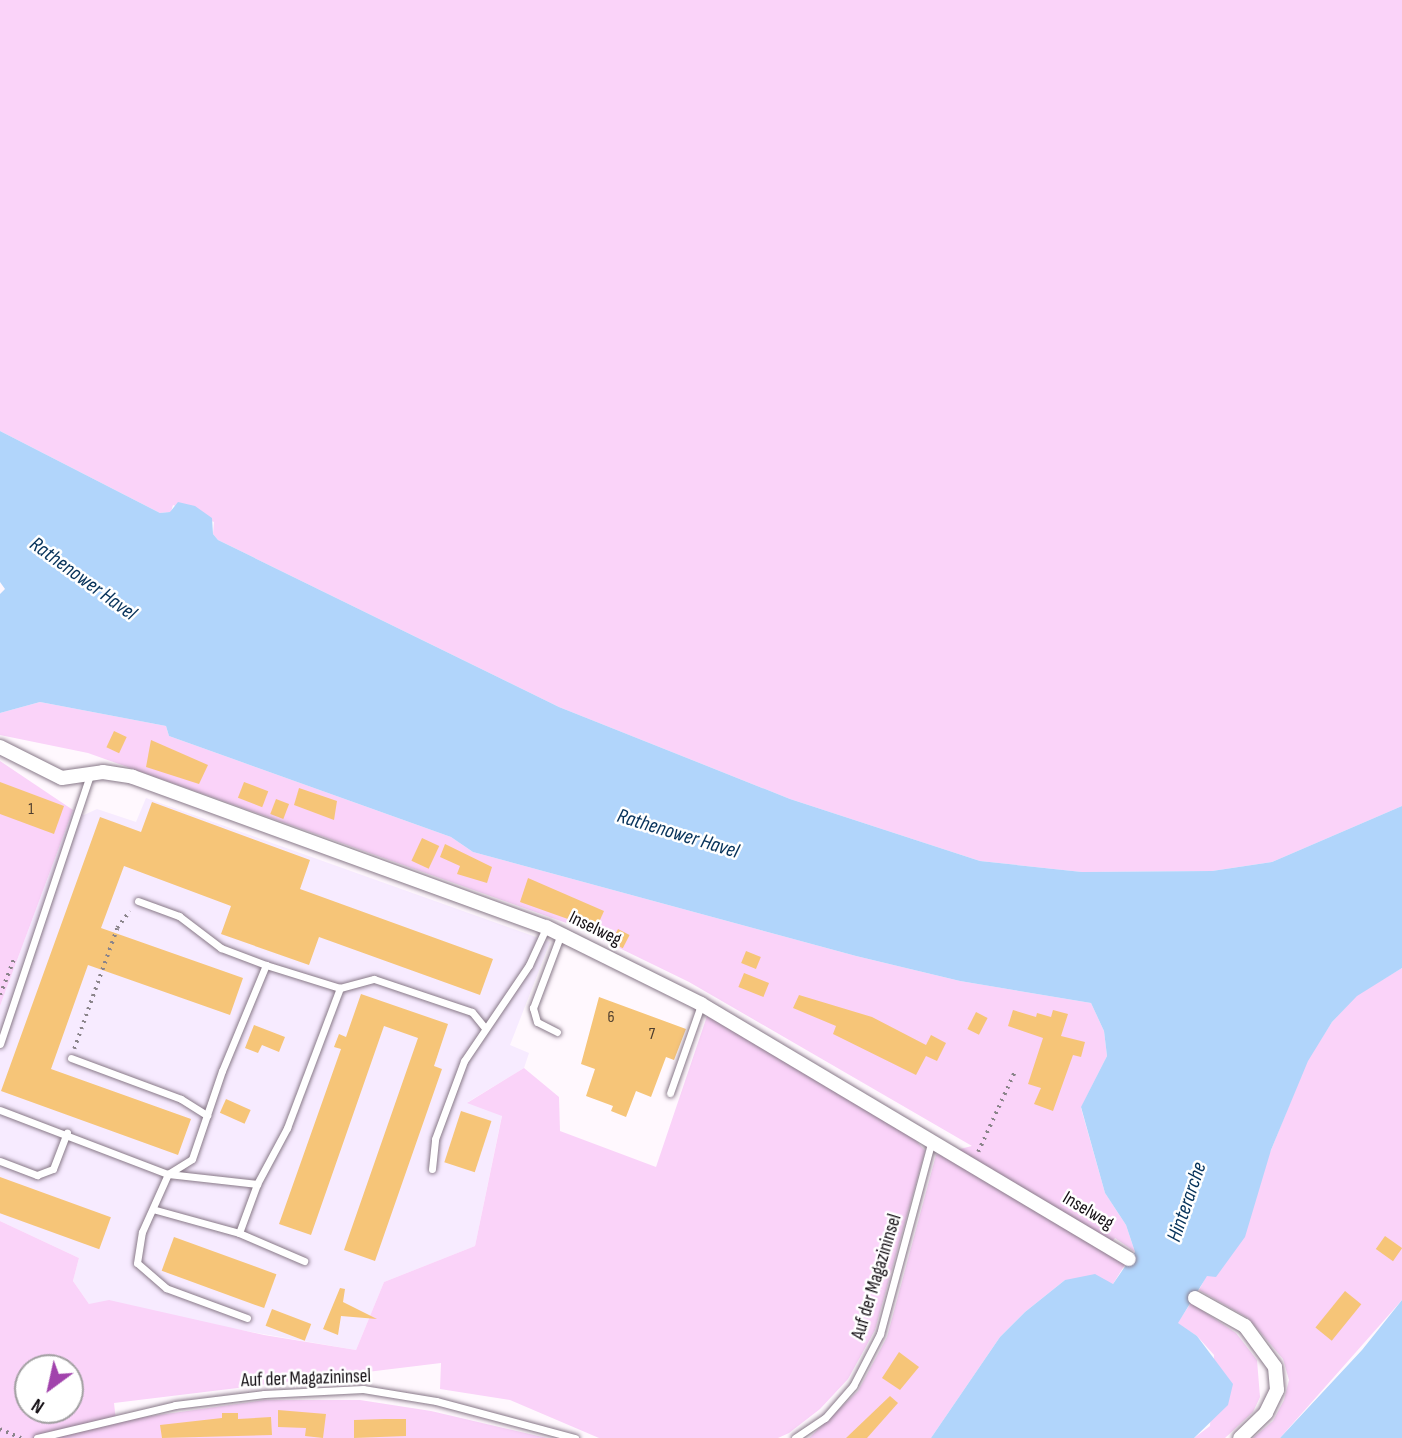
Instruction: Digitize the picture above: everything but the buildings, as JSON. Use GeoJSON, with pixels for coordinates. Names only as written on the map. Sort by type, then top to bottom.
{"type":"FeatureCollection","features":[{"type":"Feature","properties":{"kind":"street","name":"Inselweg"},"geometry":{"type":"LineString","coordinates":[[0,747],[62,778],[115,772],[133,777],[546,927],[701,1004],[932,1139],[1129,1259]]}},
{"type":"Feature","properties":{"kind":"street"},"geometry":{"type":"LineString","coordinates":[[1195,1298],[1245,1326],[1275,1367],[1277,1390],[1266,1413],[1241,1438]]}},
{"type":"Feature","properties":{"kind":"lane"},"geometry":{"type":"LineString","coordinates":[[0,1044],[90,775]]}},
{"type":"Feature","properties":{"kind":"lane"},"geometry":{"type":"LineString","coordinates":[[138,901],[179,916],[221,948],[266,965],[340,988],[374,979],[472,1012],[485,1028]]}},
{"type":"Feature","properties":{"kind":"lane"},"geometry":{"type":"LineString","coordinates":[[432,1169],[435,1139],[464,1060],[529,965],[546,927]]}},
{"type":"Feature","properties":{"kind":"lane"},"geometry":{"type":"LineString","coordinates":[[557,1032],[537,1022],[533,1008],[561,934]]}},
{"type":"Feature","properties":{"kind":"lane"},"geometry":{"type":"LineString","coordinates":[[247,1318],[166,1288],[137,1263],[142,1232],[156,1210],[168,1174],[192,1159],[266,965]]}},
{"type":"Feature","properties":{"kind":"lane"},"geometry":{"type":"LineString","coordinates":[[239,1233],[257,1184],[287,1128],[340,988]]}},
{"type":"Feature","properties":{"kind":"lane"},"geometry":{"type":"LineString","coordinates":[[670,1093],[701,1004]]}},
{"type":"Feature","properties":{"kind":"lane"},"geometry":{"type":"LineString","coordinates":[[71,1058],[181,1099],[207,1115]]}},
{"type":"Feature","properties":{"kind":"lane"},"geometry":{"type":"LineString","coordinates":[[0,1110],[67,1133],[168,1174],[257,1184]]}},
{"type":"Feature","properties":{"kind":"lane"},"geometry":{"type":"LineString","coordinates":[[0,1161],[37,1175],[53,1169],[67,1133]]}},
{"type":"Feature","properties":{"kind":"lane","name":"Auf der Magazininsel"},"geometry":{"type":"LineString","coordinates":[[795,1438],[825,1418],[853,1386],[880,1334],[932,1139]]}},
{"type":"Feature","properties":{"kind":"lane"},"geometry":{"type":"LineString","coordinates":[[156,1210],[239,1233],[304,1261]]}},
{"type":"Feature","properties":{"kind":"lane","name":"Auf der Magazininsel"},"geometry":{"type":"LineString","coordinates":[[37,1438],[175,1405],[264,1394],[363,1389],[436,1401],[575,1438]]}},
{"type":"Feature","properties":{"kind":"path"},"geometry":{"type":"LineString","coordinates":[[71,1058],[117,928],[138,901]]}},
{"type":"Feature","properties":{"kind":"path"},"geometry":{"type":"LineString","coordinates":[[972,1163],[1015,1071]]}},
{"type":"Feature","properties":{"kind":"path"},"geometry":{"type":"LineString","coordinates":[[0,1429],[21,1438]]}},
{"type":"Feature","properties":{"kind":"shaded area"},"geometry":{"type":"Polygon","coordinates":[[[0,0],[1402,0],[1402,806],[1272,862],[1212,871],[1082,872],[980,861],[790,799],[559,707],[218,540],[213,534],[214,522],[173,505],[171,512],[160,513],[0,431],[0,0]]]}},
{"type":"Feature","properties":{"kind":"shaded area"},"geometry":{"type":"Polygon","coordinates":[[[40,702],[166,726],[169,736],[451,837],[473,852],[856,956],[960,981],[1091,1003],[1104,1031],[1107,1056],[1081,1108],[1105,1193],[1126,1225],[1135,1252],[1115,1238],[1105,1250],[1126,1263],[1113,1284],[1065,1280],[1025,1312],[1000,1337],[931,1438],[809,1438],[858,1391],[887,1337],[936,1155],[972,1146],[689,982],[572,925],[88,753],[0,735],[0,713],[40,702]]]}},
{"type":"Feature","properties":{"kind":"shaded area"},"geometry":{"type":"Polygon","coordinates":[[[0,761],[73,810],[0,1006],[0,761]]]}},
{"type":"Feature","properties":{"kind":"shaded area"},"geometry":{"type":"Polygon","coordinates":[[[146,798],[550,942],[510,1045],[529,1053],[524,1068],[468,1102],[502,1115],[475,1246],[384,1282],[356,1350],[89,1304],[73,1281],[79,1258],[0,1221],[0,1006],[73,810],[84,815],[97,809],[136,822],[146,798]]]}},
{"type":"Feature","properties":{"kind":"shaded area"},"geometry":{"type":"Polygon","coordinates":[[[1402,968],[1402,1300],[1280,1438],[1253,1438],[1273,1421],[1284,1400],[1289,1380],[1283,1359],[1248,1318],[1199,1290],[1271,1150],[1307,1061],[1332,1022],[1357,995],[1402,968]]]}},
{"type":"Feature","properties":{"kind":"shaded area"},"geometry":{"type":"Polygon","coordinates":[[[707,1016],[911,1135],[925,1151],[875,1330],[848,1379],[820,1409],[789,1433],[778,1438],[599,1438],[510,1400],[440,1389],[441,1363],[114,1403],[116,1421],[264,1400],[360,1400],[431,1411],[547,1438],[0,1438],[0,1221],[79,1258],[73,1281],[89,1304],[109,1300],[264,1335],[356,1350],[384,1282],[475,1246],[502,1116],[467,1103],[524,1068],[559,1097],[560,1131],[656,1167],[707,1016]]]}},
{"type":"Feature","properties":{"kind":"shaded area"},"geometry":{"type":"Polygon","coordinates":[[[1191,1303],[1236,1333],[1257,1360],[1260,1397],[1253,1412],[1225,1438],[1194,1438],[1210,1426],[1214,1355],[1197,1336],[1177,1323],[1191,1303]]]}},
{"type":"Feature","properties":{"kind":"water"},"geometry":{"type":"Polygon","coordinates":[[[0,431],[160,513],[170,512],[178,502],[195,506],[212,518],[213,534],[218,540],[559,707],[790,799],[980,861],[1082,872],[1212,871],[1272,862],[1402,806],[1402,968],[1357,996],[1332,1022],[1308,1061],[1271,1150],[1245,1237],[1216,1277],[1207,1276],[1178,1323],[1197,1336],[1233,1384],[1228,1405],[1194,1438],[931,1438],[1000,1337],[1025,1312],[1065,1280],[1095,1274],[1113,1284],[1135,1252],[1126,1225],[1105,1193],[1081,1107],[1107,1056],[1104,1031],[1091,1003],[960,981],[856,956],[473,852],[451,837],[169,736],[166,726],[40,702],[0,713],[0,594],[5,589],[0,582],[0,431]]]}},
{"type":"Feature","properties":{"kind":"water"},"geometry":{"type":"Polygon","coordinates":[[[1402,1300],[1402,1438],[1280,1438],[1362,1350],[1402,1300]]]}},
{"type":"Feature","properties":{"kind":"water label","name":"Rathenower Havel"},"geometry":{"type":"Point","coordinates":[83,579]}},
{"type":"Feature","properties":{"kind":"water label","name":"Rathenower Havel"},"geometry":{"type":"Point","coordinates":[678,834]}},
{"type":"Feature","properties":{"kind":"water label","name":"Hinterarche"},"geometry":{"type":"Point","coordinates":[1187,1202]}}]}
